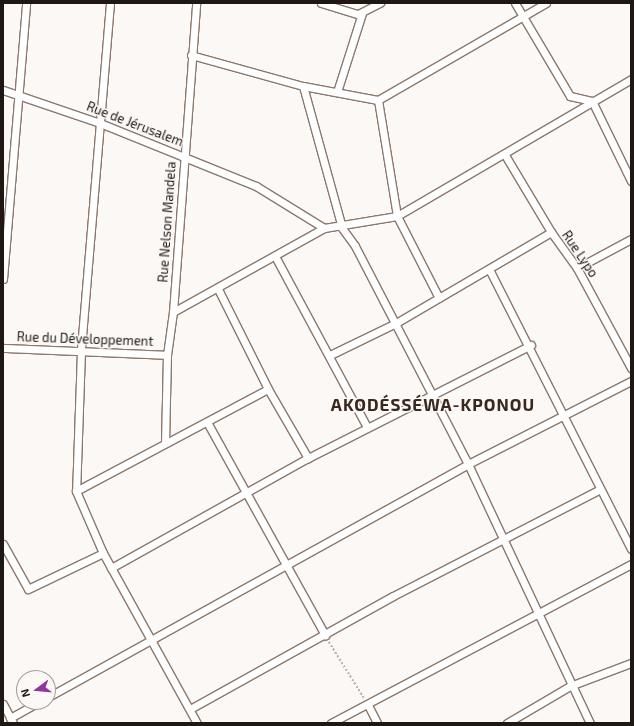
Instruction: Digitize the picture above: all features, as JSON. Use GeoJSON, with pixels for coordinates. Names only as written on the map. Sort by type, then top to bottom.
{"type":"FeatureCollection","features":[{"type":"Feature","properties":{"kind":"street"},"geometry":{"type":"LineString","coordinates":[[3,279],[20,95],[26,3]]}},
{"type":"Feature","properties":{"kind":"street"},"geometry":{"type":"LineString","coordinates":[[110,3],[81,351],[76,491],[103,553],[197,723]]}},
{"type":"Feature","properties":{"kind":"street","name":"Rue Nelson Mandela"},"geometry":{"type":"LineString","coordinates":[[165,443],[167,355],[173,312],[196,3]]}},
{"type":"Feature","properties":{"kind":"street"},"geometry":{"type":"LineString","coordinates":[[321,3],[362,13],[380,3]]}},
{"type":"Feature","properties":{"kind":"street"},"geometry":{"type":"LineString","coordinates":[[515,3],[570,96],[592,101]]}},
{"type":"Feature","properties":{"kind":"street"},"geometry":{"type":"LineString","coordinates":[[191,55],[303,86],[378,100],[546,3]]}},
{"type":"Feature","properties":{"kind":"street"},"geometry":{"type":"LineString","coordinates":[[337,92],[362,13]]}},
{"type":"Feature","properties":{"kind":"street"},"geometry":{"type":"LineString","coordinates":[[173,312],[276,258],[324,228],[342,228],[397,216],[631,79]]}},
{"type":"Feature","properties":{"kind":"street"},"geometry":{"type":"LineString","coordinates":[[303,86],[342,228],[355,246],[468,464],[570,686],[590,723]]}},
{"type":"Feature","properties":{"kind":"street","name":"Rue de Jérusalem"},"geometry":{"type":"LineString","coordinates":[[3,90],[100,123],[256,186],[324,228]]}},
{"type":"Feature","properties":{"kind":"street"},"geometry":{"type":"LineString","coordinates":[[378,100],[397,216],[439,298]]}},
{"type":"Feature","properties":{"kind":"street"},"geometry":{"type":"LineString","coordinates":[[592,101],[631,181]]}},
{"type":"Feature","properties":{"kind":"street","name":"Rue Lypo"},"geometry":{"type":"LineString","coordinates":[[505,154],[551,232],[577,268],[631,368]]}},
{"type":"Feature","properties":{"kind":"street"},"geometry":{"type":"LineString","coordinates":[[330,355],[396,323],[551,232]]}},
{"type":"Feature","properties":{"kind":"street"},"geometry":{"type":"LineString","coordinates":[[577,268],[631,239]]}},
{"type":"Feature","properties":{"kind":"street"},"geometry":{"type":"LineString","coordinates":[[276,258],[330,355],[367,427]]}},
{"type":"Feature","properties":{"kind":"street"},"geometry":{"type":"LineString","coordinates":[[489,268],[531,345],[598,490],[631,549]]}},
{"type":"Feature","properties":{"kind":"street"},"geometry":{"type":"LineString","coordinates":[[218,289],[268,389],[308,458]]}},
{"type":"Feature","properties":{"kind":"street"},"geometry":{"type":"LineString","coordinates":[[111,568],[308,458],[431,394],[531,345]]}},
{"type":"Feature","properties":{"kind":"street","name":"Rue du Développement"},"geometry":{"type":"LineString","coordinates":[[3,348],[167,355]]}},
{"type":"Feature","properties":{"kind":"street"},"geometry":{"type":"LineString","coordinates":[[56,693],[468,464],[631,381]]}},
{"type":"Feature","properties":{"kind":"street"},"geometry":{"type":"LineString","coordinates":[[76,491],[268,389]]}},
{"type":"Feature","properties":{"kind":"street"},"geometry":{"type":"LineString","coordinates":[[207,422],[288,564],[325,635]]}},
{"type":"Feature","properties":{"kind":"street"},"geometry":{"type":"LineString","coordinates":[[190,709],[501,538],[598,490]]}},
{"type":"Feature","properties":{"kind":"street"},"geometry":{"type":"LineString","coordinates":[[3,544],[28,589],[103,553]]}},
{"type":"Feature","properties":{"kind":"street"},"geometry":{"type":"LineString","coordinates":[[331,723],[368,705],[536,613],[631,564]]}},
{"type":"Feature","properties":{"kind":"street"},"geometry":{"type":"LineString","coordinates":[[507,723],[570,686],[631,663]]}},
{"type":"Feature","properties":{"kind":"street"},"geometry":{"type":"LineString","coordinates":[[3,704],[12,720],[27,710]]}},
{"type":"Feature","properties":{"kind":"street"},"geometry":{"type":"LineString","coordinates":[[368,705],[377,723]]}},
{"type":"Feature","properties":{"kind":"path"},"geometry":{"type":"LineString","coordinates":[[325,635],[368,705]]}},
{"type":"Feature","properties":{"kind":"district","name":"AKODÉSSÉWA-KPONOU"},"geometry":{"type":"Point","coordinates":[433,405]}}]}
